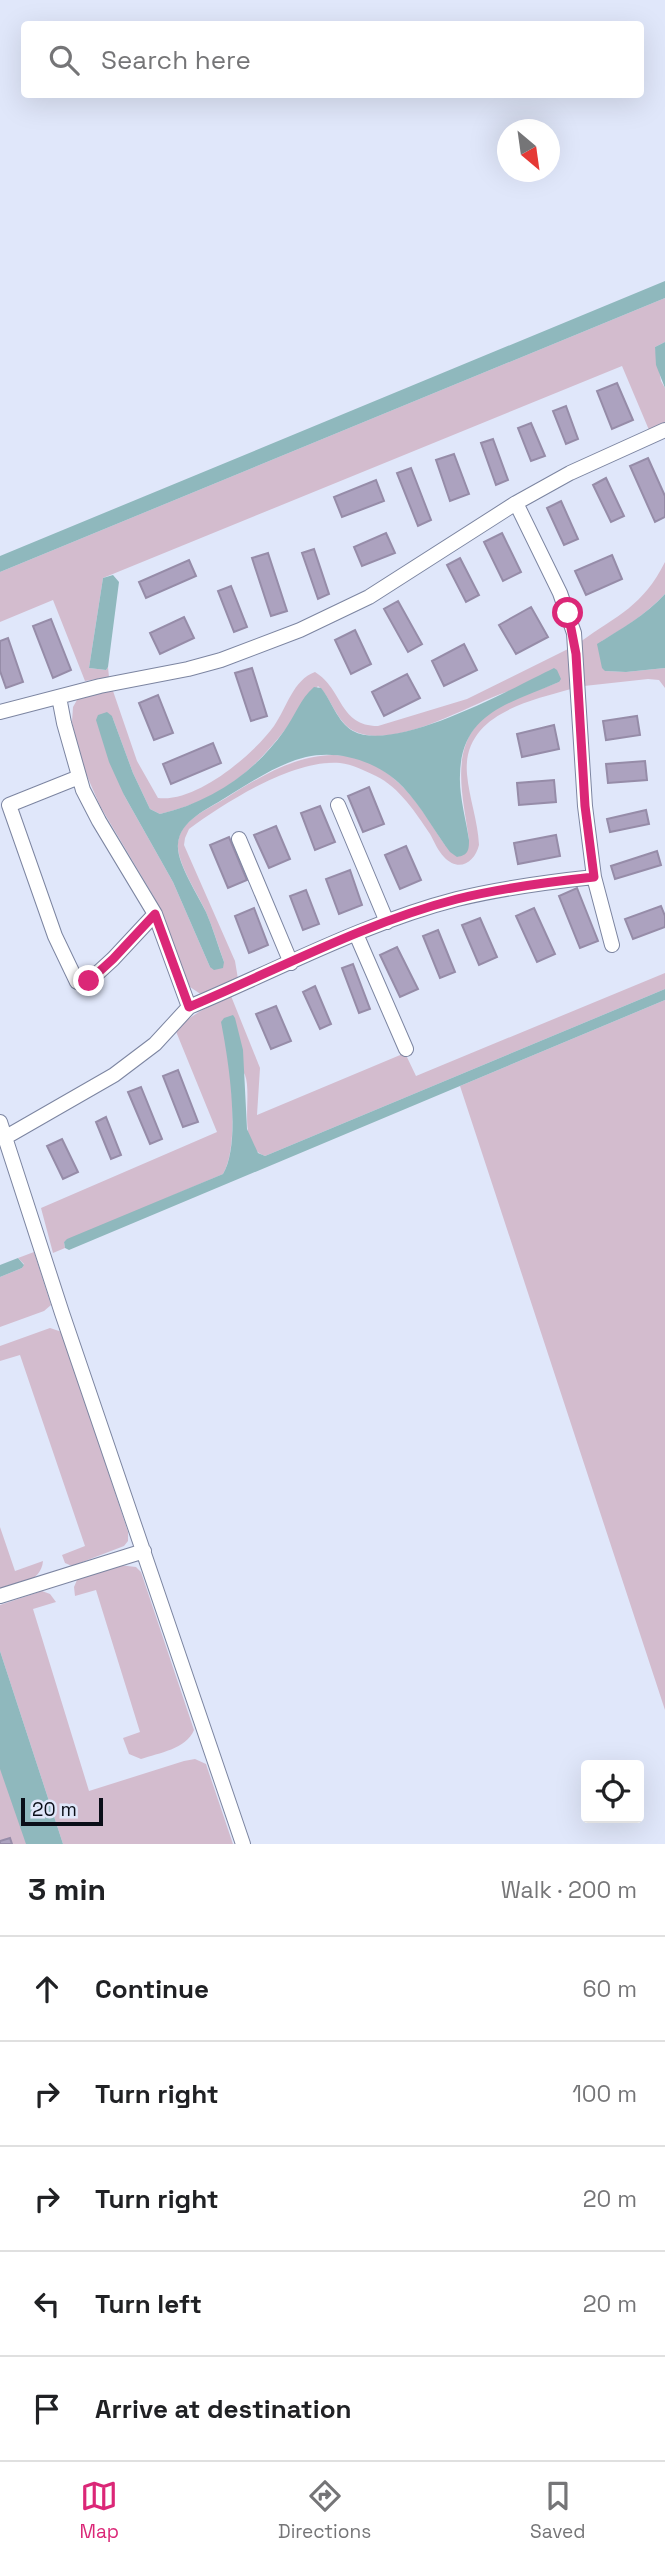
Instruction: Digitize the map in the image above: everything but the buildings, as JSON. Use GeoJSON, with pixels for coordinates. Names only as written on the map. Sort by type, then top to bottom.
{"type":"FeatureCollection","features":[{"type":"Feature","properties":{"kind":"lane"},"geometry":{"type":"LineString","coordinates":[[0,712],[100,686],[221,660],[300,630],[369,597],[516,503],[570,472],[665,430]]}},
{"type":"Feature","properties":{"kind":"lane"},"geometry":{"type":"LineString","coordinates":[[516,503],[560,593],[573,633],[585,806],[594,877],[612,945]]}},
{"type":"Feature","properties":{"kind":"lane"},"geometry":{"type":"LineString","coordinates":[[60,697],[64,723],[79,777],[99,821],[155,914],[189,1007]]}},
{"type":"Feature","properties":{"kind":"lane"},"geometry":{"type":"LineString","coordinates":[[79,777],[9,805],[55,936],[77,982],[85,984],[89,981],[155,914]]}},
{"type":"Feature","properties":{"kind":"lane"},"geometry":{"type":"LineString","coordinates":[[338,804],[387,922]]}},
{"type":"Feature","properties":{"kind":"lane"},"geometry":{"type":"LineString","coordinates":[[239,839],[291,963]]}},
{"type":"Feature","properties":{"kind":"lane"},"geometry":{"type":"LineString","coordinates":[[6,1137],[114,1075],[155,1044],[189,1007],[356,934],[455,900],[510,887],[594,877]]}},
{"type":"Feature","properties":{"kind":"lane"},"geometry":{"type":"LineString","coordinates":[[356,934],[406,1049]]}},
{"type":"Feature","properties":{"kind":"lane"},"geometry":{"type":"LineString","coordinates":[[0,1122],[62,1313],[243,1844]]}},
{"type":"Feature","properties":{"kind":"lane"},"geometry":{"type":"LineString","coordinates":[[0,1596],[144,1551]]}},
{"type":"Feature","properties":{"kind":"shaded area"},"geometry":{"type":"Polygon","coordinates":[[[665,281],[665,298],[0,572],[0,556],[665,281]]]}},
{"type":"Feature","properties":{"kind":"shaded area"},"geometry":{"type":"Polygon","coordinates":[[[665,298],[665,342],[655,347],[661,381],[665,388],[665,425],[649,430],[622,366],[103,578],[89,668],[106,670],[108,667],[109,677],[85,681],[53,600],[0,622],[0,572],[665,298]]]}},
{"type":"Feature","properties":{"kind":"shaded area"},"geometry":{"type":"Polygon","coordinates":[[[665,342],[665,388],[656,365],[655,347],[665,342]]]}},
{"type":"Feature","properties":{"kind":"shaded area"},"geometry":{"type":"Polygon","coordinates":[[[665,562],[665,594],[635,620],[602,641],[605,671],[665,668],[665,688],[659,680],[648,679],[584,686],[580,642],[638,600],[657,577],[665,562]]]}},
{"type":"Feature","properties":{"kind":"shaded area"},"geometry":{"type":"Polygon","coordinates":[[[113,575],[119,582],[108,667],[106,670],[89,668],[103,578],[113,575]]]}},
{"type":"Feature","properties":{"kind":"shaded area"},"geometry":{"type":"Polygon","coordinates":[[[665,594],[665,668],[605,671],[597,644],[641,615],[665,594]]]}},
{"type":"Feature","properties":{"kind":"shaded area"},"geometry":{"type":"Polygon","coordinates":[[[568,649],[571,689],[536,699],[501,714],[486,724],[475,738],[468,754],[467,774],[479,845],[474,856],[461,865],[450,862],[442,855],[400,794],[384,781],[354,766],[340,763],[322,764],[302,768],[261,784],[189,829],[185,838],[184,845],[235,961],[238,979],[202,995],[190,987],[154,897],[100,806],[81,762],[72,722],[73,707],[77,700],[112,688],[137,761],[158,798],[173,798],[206,785],[238,763],[265,738],[301,681],[315,672],[324,679],[348,713],[365,724],[378,726],[467,699],[568,649]],[[559,682],[506,692],[410,731],[370,736],[348,727],[318,686],[269,749],[234,782],[188,806],[160,814],[150,809],[133,773],[112,716],[124,795],[173,882],[210,967],[224,962],[209,918],[178,851],[180,835],[196,816],[247,785],[291,763],[335,755],[357,758],[379,768],[401,785],[445,845],[469,840],[461,769],[469,737],[479,723],[501,705],[559,682]]]}},
{"type":"Feature","properties":{"kind":"shaded area"},"geometry":{"type":"Polygon","coordinates":[[[554,668],[561,679],[559,682],[492,713],[479,723],[469,737],[460,775],[469,840],[468,850],[464,855],[457,857],[450,852],[416,803],[393,778],[371,764],[345,756],[319,755],[285,764],[254,780],[189,822],[180,836],[178,851],[184,869],[209,918],[224,962],[223,968],[214,970],[210,967],[173,882],[124,795],[109,762],[96,720],[98,715],[107,712],[112,716],[133,773],[150,809],[160,814],[214,794],[245,773],[272,746],[314,687],[321,688],[347,727],[372,736],[396,734],[454,716],[554,668]]]}},
{"type":"Feature","properties":{"kind":"shaded area"},"geometry":{"type":"Polygon","coordinates":[[[665,973],[665,989],[265,1156],[256,1151],[248,1132],[245,1075],[228,1054],[232,1133],[228,1163],[223,1174],[64,1242],[65,1248],[53,1253],[41,1208],[217,1132],[175,1029],[223,999],[231,996],[260,1068],[257,1115],[405,1053],[416,1076],[665,973]]]}},
{"type":"Feature","properties":{"kind":"shaded area"},"geometry":{"type":"Polygon","coordinates":[[[665,989],[665,1000],[69,1250],[65,1248],[64,1242],[67,1239],[223,1174],[229,1160],[233,1122],[230,1077],[221,1022],[224,1018],[233,1015],[235,1018],[243,1050],[247,1129],[258,1153],[265,1156],[665,989]]]}},
{"type":"Feature","properties":{"kind":"shaded area"},"geometry":{"type":"Polygon","coordinates":[[[665,1000],[665,1710],[460,1086],[665,1000]]]}},
{"type":"Feature","properties":{"kind":"shaded area"},"geometry":{"type":"Polygon","coordinates":[[[34,1252],[51,1305],[44,1311],[0,1327],[0,1277],[22,1268],[24,1264],[18,1258],[34,1252]]]}},
{"type":"Feature","properties":{"kind":"shaded area"},"geometry":{"type":"Polygon","coordinates":[[[18,1258],[24,1265],[22,1268],[0,1277],[0,1265],[18,1258]]]}},
{"type":"Feature","properties":{"kind":"shaded area"},"geometry":{"type":"Polygon","coordinates":[[[50,1328],[62,1332],[128,1532],[128,1541],[124,1546],[72,1566],[65,1563],[62,1555],[85,1546],[20,1355],[0,1361],[0,1346],[50,1328]]]}},
{"type":"Feature","properties":{"kind":"shaded area"},"geometry":{"type":"Polygon","coordinates":[[[0,1527],[15,1571],[43,1561],[38,1574],[33,1578],[0,1589],[0,1527]]]}},
{"type":"Feature","properties":{"kind":"shaded area"},"geometry":{"type":"Polygon","coordinates":[[[119,1565],[136,1567],[141,1572],[194,1730],[185,1742],[178,1746],[141,1759],[129,1754],[123,1738],[140,1732],[96,1590],[75,1596],[74,1587],[77,1580],[119,1565]]]}},
{"type":"Feature","properties":{"kind":"shaded area"},"geometry":{"type":"Polygon","coordinates":[[[42,1591],[50,1594],[56,1602],[33,1609],[89,1791],[195,1759],[206,1764],[233,1844],[63,1844],[0,1651],[0,1605],[42,1591]]]}},
{"type":"Feature","properties":{"kind":"shaded area"},"geometry":{"type":"Polygon","coordinates":[[[0,1651],[63,1844],[26,1844],[0,1769],[0,1651]]]}},
{"type":"Feature","properties":{"kind":"shaded area"},"geometry":{"type":"Polygon","coordinates":[[[0,1737],[37,1844],[0,1844],[0,1737]]]}},
{"type":"Feature","properties":{"kind":"route"},"geometry":{"type":"LineString","coordinates":[[89,981],[155,914],[189,1007],[356,934],[413,913],[510,887],[594,877],[585,806],[576,654],[568,613]]}}]}
